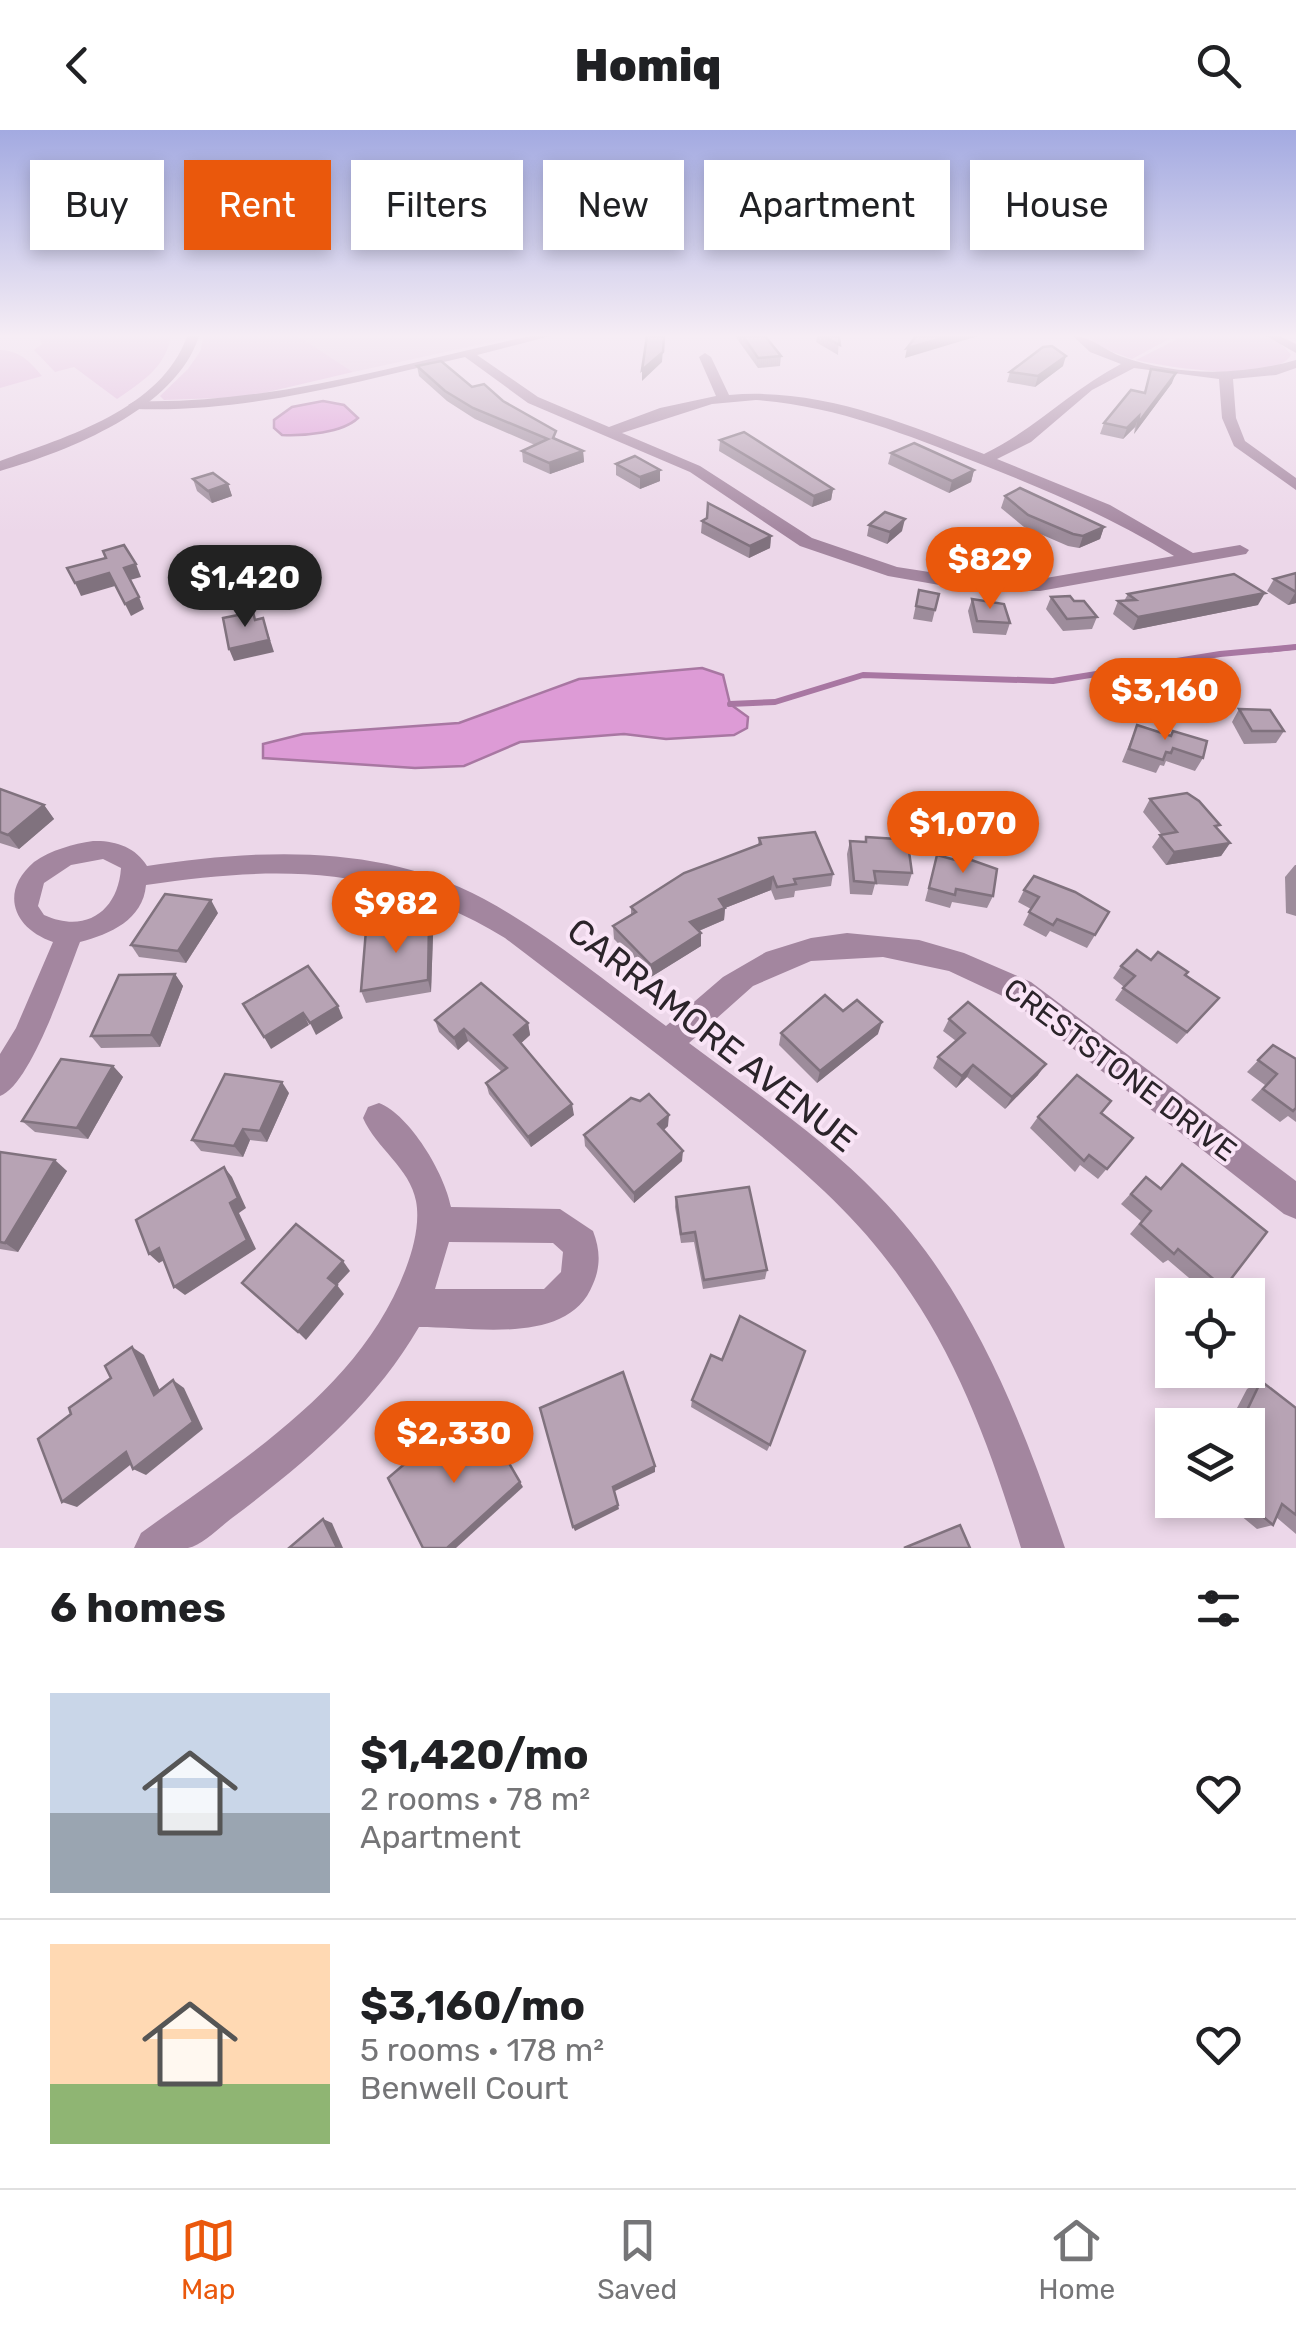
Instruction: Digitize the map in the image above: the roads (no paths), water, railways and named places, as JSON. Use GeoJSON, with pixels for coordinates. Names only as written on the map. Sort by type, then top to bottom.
{"type":"FeatureCollection","features":[{"type":"Feature","properties":{"kind":"street"},"geometry":{"type":"LineString","coordinates":[[0,466],[82,433],[138,402]]}},
{"type":"Feature","properties":{"kind":"street"},"geometry":{"type":"LineString","coordinates":[[135,405],[193,408],[243,402]]}},
{"type":"Feature","properties":{"kind":"street"},"geometry":{"type":"LineString","coordinates":[[542,402],[695,469],[806,542],[894,572],[968,584],[1040,585],[1240,550]]}},
{"type":"Feature","properties":{"kind":"street"},"geometry":{"type":"LineString","coordinates":[[612,432],[672,409],[704,402]]}},
{"type":"Feature","properties":{"kind":"street"},"geometry":{"type":"LineString","coordinates":[[816,402],[850,408],[1101,506],[1189,558]]}},
{"type":"Feature","properties":{"kind":"street"},"geometry":{"type":"LineString","coordinates":[[984,460],[1026,438],[1069,402]]}},
{"type":"Feature","properties":{"kind":"street"},"geometry":{"type":"LineString","coordinates":[[1228,402],[1229,418],[1239,443],[1296,485]]}},
{"type":"Feature","properties":{"kind":"street"},"geometry":{"type":"LineString","coordinates":[[1236,432],[1296,465]]}},
{"type":"Feature","properties":{"kind":"street"},"geometry":{"type":"LineString","coordinates":[[89,850],[104,850],[128,858],[136,876],[123,904],[108,916],[70,933],[52,935],[24,926],[17,917],[10,892],[42,870],[89,850]]}},
{"type":"Feature","properties":{"kind":"street","name":"CARRAMORE AVENUE"},"geometry":{"type":"LineString","coordinates":[[136,876],[211,865],[280,861],[348,866],[406,878],[493,915],[668,1044],[822,1164],[865,1206],[912,1262],[959,1337],[983,1386],[1024,1485],[1043,1548]]}},
{"type":"Feature","properties":{"kind":"street"},"geometry":{"type":"LineString","coordinates":[[0,1082],[28,1035],[70,933]]}},
{"type":"Feature","properties":{"kind":"street","name":"CRESTSTONE DRIVE"},"geometry":{"type":"LineString","coordinates":[[668,1044],[742,978],[782,958],[848,945],[930,951],[990,974],[1021,991],[1296,1202]]}},
{"type":"Feature","properties":{"kind":"street"},"geometry":{"type":"LineString","coordinates":[[156,1548],[297,1441],[330,1411],[371,1365],[410,1308],[424,1272],[435,1224],[432,1197],[424,1177],[379,1118]]}},
{"type":"Feature","properties":{"kind":"street"},"geometry":{"type":"LineString","coordinates":[[410,1308],[548,1308],[566,1298],[578,1284],[580,1244],[560,1226],[435,1224]]}},
{"type":"Feature","properties":{"kind":"waterway"},"geometry":{"type":"LineString","coordinates":[[730,704],[775,702],[863,675],[1053,681],[1220,654],[1296,647],[1269,650]]}}]}
